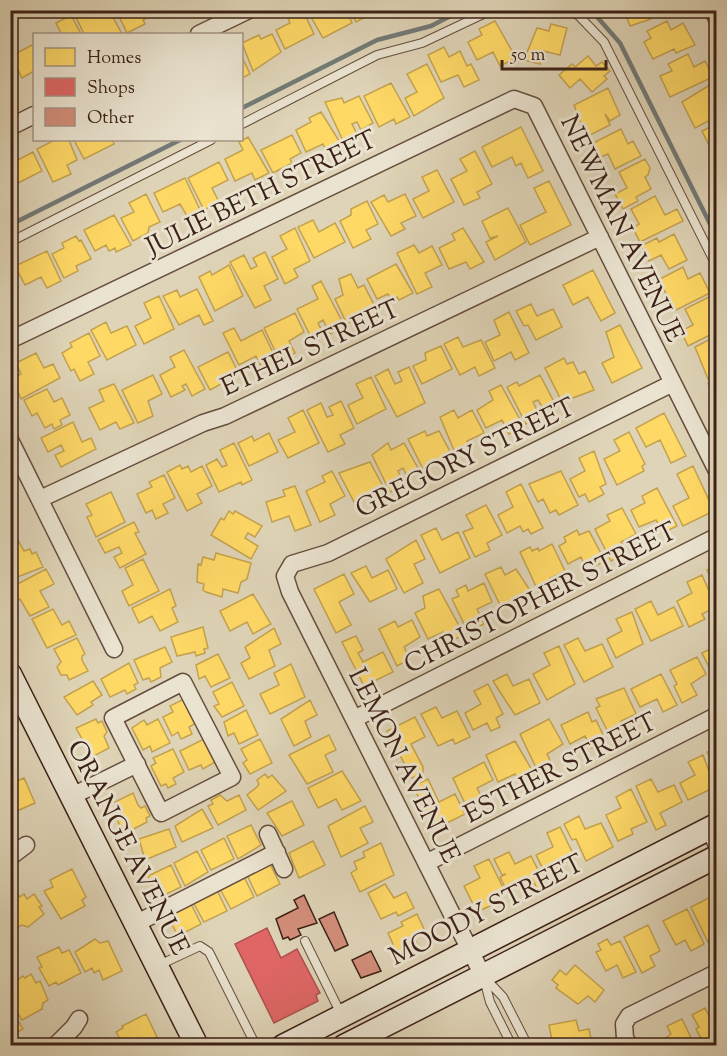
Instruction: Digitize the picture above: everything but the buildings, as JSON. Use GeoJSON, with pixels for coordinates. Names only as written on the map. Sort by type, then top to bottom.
{"type":"FeatureCollection","features":[{"type":"Feature","properties":{"kind":"main road","name":"ORANGE AVENUE"},"geometry":{"type":"LineString","coordinates":[[10,674],[197,1046]]}},
{"type":"Feature","properties":{"kind":"main road","name":"MOODY STREET"},"geometry":{"type":"LineString","coordinates":[[283,1046],[469,949],[714,832]]}},
{"type":"Feature","properties":{"kind":"main road"},"geometry":{"type":"LineString","coordinates":[[344,1046],[717,857]]}},
{"type":"Feature","properties":{"kind":"street"},"geometry":{"type":"LineString","coordinates":[[201,33],[249,10]]}},
{"type":"Feature","properties":{"kind":"street"},"geometry":{"type":"LineString","coordinates":[[713,10],[717,17]]}},
{"type":"Feature","properties":{"kind":"street","name":"JULIE BETH STREET"},"geometry":{"type":"LineString","coordinates":[[10,340],[514,99],[534,106]]}},
{"type":"Feature","properties":{"kind":"street","name":"NEWMAN AVENUE"},"geometry":{"type":"LineString","coordinates":[[534,106],[671,384],[717,469]]}},
{"type":"Feature","properties":{"kind":"street"},"geometry":{"type":"LineString","coordinates":[[10,126],[33,115]]}},
{"type":"Feature","properties":{"kind":"street","name":"ETHEL STREET"},"geometry":{"type":"LineString","coordinates":[[40,499],[203,423],[225,416],[600,237]]}},
{"type":"Feature","properties":{"kind":"street","name":"GREGORY STREET"},"geometry":{"type":"LineString","coordinates":[[285,576],[292,564],[328,553],[671,384]]}},
{"type":"Feature","properties":{"kind":"street"},"geometry":{"type":"LineString","coordinates":[[10,440],[114,649]]}},
{"type":"Feature","properties":{"kind":"street","name":"CHRISTOPHER STREET"},"geometry":{"type":"LineString","coordinates":[[354,719],[717,537]]}},
{"type":"Feature","properties":{"kind":"street","name":"LEMON AVENUE"},"geometry":{"type":"LineString","coordinates":[[285,576],[290,592],[483,976]]}},
{"type":"Feature","properties":{"kind":"street"},"geometry":{"type":"LineString","coordinates":[[183,682],[232,777],[161,813],[137,764],[113,718],[183,682]]}},
{"type":"Feature","properties":{"kind":"street","name":"ESTHER STREET"},"geometry":{"type":"LineString","coordinates":[[426,863],[717,716]]}},
{"type":"Feature","properties":{"kind":"street"},"geometry":{"type":"LineString","coordinates":[[72,796],[137,764]]}},
{"type":"Feature","properties":{"kind":"street"},"geometry":{"type":"LineString","coordinates":[[268,834],[284,868]]}},
{"type":"Feature","properties":{"kind":"street"},"geometry":{"type":"LineString","coordinates":[[10,857],[26,845]]}},
{"type":"Feature","properties":{"kind":"street"},"geometry":{"type":"LineString","coordinates":[[135,924],[277,852]]}},
{"type":"Feature","properties":{"kind":"street"},"geometry":{"type":"LineString","coordinates":[[630,1046],[625,1038],[624,1024],[636,1010],[717,973]]}},
{"type":"Feature","properties":{"kind":"street"},"geometry":{"type":"LineString","coordinates":[[55,1046],[79,1019]]}},
{"type":"Feature","properties":{"kind":"lane"},"geometry":{"type":"LineString","coordinates":[[243,123],[377,55],[422,43],[492,10]]}},
{"type":"Feature","properties":{"kind":"lane"},"geometry":{"type":"LineString","coordinates":[[565,10],[578,15],[604,42],[717,265]]}},
{"type":"Feature","properties":{"kind":"lane"},"geometry":{"type":"LineString","coordinates":[[10,242],[209,141]]}},
{"type":"Feature","properties":{"kind":"lane"},"geometry":{"type":"LineString","coordinates":[[305,941],[342,1014]]}},
{"type":"Feature","properties":{"kind":"lane"},"geometry":{"type":"LineString","coordinates":[[157,967],[200,946],[209,952],[256,1046]]}},
{"type":"Feature","properties":{"kind":"lane"},"geometry":{"type":"LineString","coordinates":[[483,976],[490,1002],[513,1046]]}},
{"type":"Feature","properties":{"kind":"lane"},"geometry":{"type":"LineString","coordinates":[[483,976],[503,997],[528,1046]]}},
{"type":"Feature","properties":{"kind":"waterway"},"geometry":{"type":"LineString","coordinates":[[243,107],[377,40],[431,26],[462,10]]}},
{"type":"Feature","properties":{"kind":"waterway"},"geometry":{"type":"LineString","coordinates":[[591,10],[620,43],[716,236]]}},
{"type":"Feature","properties":{"kind":"waterway"},"geometry":{"type":"LineString","coordinates":[[10,225],[178,141]]}}]}
